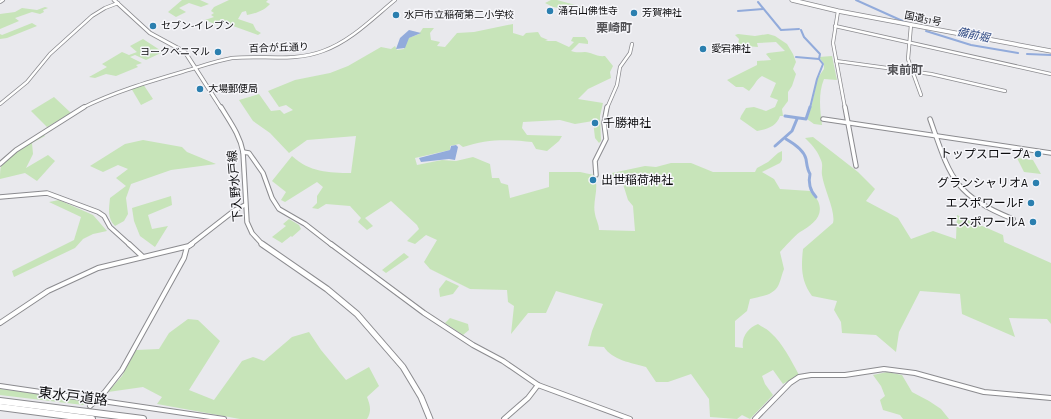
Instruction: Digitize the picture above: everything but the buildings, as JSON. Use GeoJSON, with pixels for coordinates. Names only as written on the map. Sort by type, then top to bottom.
{"type":"FeatureCollection","features":[{"type":"Feature","properties":{"kind":"highway","name":"国道51号"},"geometry":{"type":"LineString","coordinates":[[792,0],[838,11],[1051,51]]}},
{"type":"Feature","properties":{"kind":"highway","name":"東水戸道路"},"geometry":{"type":"LineString","coordinates":[[0,400],[143,419]]}},
{"type":"Feature","properties":{"kind":"highway","name":"東水戸道路"},"geometry":{"type":"LineString","coordinates":[[0,407],[92,419]]}},
{"type":"Feature","properties":{"kind":"main road","name":"下入野水戸線"},"geometry":{"type":"LineString","coordinates":[[114,0],[154,37],[183,50],[236,131],[241,142],[243,152],[248,226],[256,239],[346,304],[362,319],[398,358],[413,380],[430,419]]}},
{"type":"Feature","properties":{"kind":"street","name":"百合が丘通り"},"geometry":{"type":"LineString","coordinates":[[0,164],[16,150],[92,102],[124,89],[215,62],[238,58],[296,58],[314,55],[336,46],[394,0]]}},
{"type":"Feature","properties":{"kind":"street"},"geometry":{"type":"LineString","coordinates":[[0,104],[27,82],[50,54],[92,16],[105,8],[118,3]]}},
{"type":"Feature","properties":{"kind":"street"},"geometry":{"type":"LineString","coordinates":[[838,11],[833,43],[856,166]]}},
{"type":"Feature","properties":{"kind":"street"},"geometry":{"type":"LineString","coordinates":[[911,25],[908,59],[921,95]]}},
{"type":"Feature","properties":{"kind":"street"},"geometry":{"type":"LineString","coordinates":[[835,26],[1051,74]]}},
{"type":"Feature","properties":{"kind":"street"},"geometry":{"type":"LineString","coordinates":[[596,175],[595,162],[606,139],[604,123],[605,112],[615,90],[620,67],[628,56],[632,44]]}},
{"type":"Feature","properties":{"kind":"street"},"geometry":{"type":"LineString","coordinates":[[836,61],[912,71],[1005,91]]}},
{"type":"Feature","properties":{"kind":"street"},"geometry":{"type":"LineString","coordinates":[[823,119],[1051,153]]}},
{"type":"Feature","properties":{"kind":"street"},"geometry":{"type":"LineString","coordinates":[[930,119],[951,173],[958,184],[980,203],[1013,219]]}},
{"type":"Feature","properties":{"kind":"street"},"geometry":{"type":"LineString","coordinates":[[243,152],[249,152],[263,173],[272,198],[279,209],[305,224],[424,313],[538,385],[630,419]]}},
{"type":"Feature","properties":{"kind":"street"},"geometry":{"type":"LineString","coordinates":[[0,197],[47,193],[98,212],[104,216],[110,227],[143,257]]}},
{"type":"Feature","properties":{"kind":"street"},"geometry":{"type":"LineString","coordinates":[[0,323],[58,286],[104,266],[187,247],[238,208],[246,205]]}},
{"type":"Feature","properties":{"kind":"street"},"geometry":{"type":"LineString","coordinates":[[90,406],[98,400],[122,370],[184,258],[187,247]]}},
{"type":"Feature","properties":{"kind":"street"},"geometry":{"type":"LineString","coordinates":[[755,419],[790,383],[799,378],[811,375],[845,375],[884,369],[915,373],[984,392],[1051,398]]}},
{"type":"Feature","properties":{"kind":"street"},"geometry":{"type":"LineString","coordinates":[[504,419],[528,398],[538,385]]}},
{"type":"Feature","properties":{"kind":"street"},"geometry":{"type":"LineString","coordinates":[[0,386],[224,419]]}},
{"type":"Feature","properties":{"kind":"green space"},"geometry":{"type":"Polygon","coordinates":[[[182,0],[200,0],[209,4],[201,7],[189,3],[179,8],[186,12],[176,17],[168,12],[182,0]]]}},
{"type":"Feature","properties":{"kind":"green space"},"geometry":{"type":"Polygon","coordinates":[[[229,0],[268,0],[266,2],[270,4],[265,8],[256,13],[247,15],[246,11],[242,12],[238,19],[253,24],[256,30],[261,33],[258,35],[222,22],[217,25],[205,20],[214,17],[211,15],[214,13],[211,11],[214,7],[229,0]]]}},
{"type":"Feature","properties":{"kind":"green space"},"geometry":{"type":"Polygon","coordinates":[[[551,0],[557,0],[590,9],[585,12],[563,6],[558,8],[545,3],[551,0]]]}},
{"type":"Feature","properties":{"kind":"green space"},"geometry":{"type":"Polygon","coordinates":[[[45,7],[48,8],[43,10],[44,12],[40,14],[32,12],[15,18],[19,21],[0,29],[0,14],[15,12],[22,8],[37,10],[45,7]]]}},
{"type":"Feature","properties":{"kind":"green space"},"geometry":{"type":"Polygon","coordinates":[[[32,23],[37,26],[7,38],[0,39],[0,34],[2,35],[32,23]]]}},
{"type":"Feature","properties":{"kind":"green space"},"geometry":{"type":"Polygon","coordinates":[[[513,24],[513,33],[523,36],[526,33],[538,32],[541,37],[548,40],[545,41],[556,41],[569,47],[574,42],[571,41],[573,37],[585,37],[588,44],[579,43],[571,51],[587,52],[599,56],[605,56],[613,66],[610,72],[611,78],[588,89],[578,99],[603,103],[600,116],[601,141],[599,143],[595,138],[593,121],[575,124],[560,120],[523,122],[522,128],[527,135],[562,136],[559,141],[547,151],[536,149],[532,142],[523,141],[489,141],[463,147],[459,144],[450,146],[450,150],[415,158],[417,165],[442,160],[456,161],[473,157],[490,164],[492,178],[499,178],[501,183],[508,185],[510,198],[549,187],[549,172],[580,172],[594,175],[596,180],[596,190],[594,209],[599,230],[635,231],[633,206],[628,200],[623,184],[616,182],[612,173],[645,166],[656,167],[671,163],[691,163],[713,172],[755,172],[757,168],[768,162],[782,151],[782,160],[780,163],[762,172],[774,179],[780,189],[810,191],[818,201],[820,212],[816,220],[795,236],[780,252],[784,269],[777,288],[767,295],[750,299],[747,311],[735,321],[735,347],[743,348],[743,340],[746,333],[758,324],[775,337],[786,352],[799,375],[783,384],[773,370],[762,376],[765,384],[773,395],[750,419],[742,415],[737,419],[710,417],[709,399],[691,374],[668,382],[656,382],[646,367],[617,358],[604,347],[588,346],[592,331],[603,304],[556,291],[546,313],[528,313],[511,334],[514,306],[508,302],[507,290],[470,289],[430,269],[424,262],[437,240],[426,235],[415,244],[407,241],[419,229],[417,225],[391,201],[365,218],[373,226],[367,230],[358,222],[361,218],[350,206],[326,204],[318,209],[312,208],[317,203],[317,196],[323,187],[317,182],[285,202],[281,200],[286,192],[272,181],[292,156],[312,168],[327,172],[351,173],[356,136],[307,140],[289,153],[270,133],[253,121],[239,100],[259,94],[271,111],[280,110],[284,114],[293,110],[286,105],[279,107],[268,91],[295,80],[330,73],[348,66],[381,47],[391,49],[395,46],[397,50],[404,49],[406,39],[419,34],[423,28],[434,28],[430,33],[431,40],[440,42],[437,46],[445,47],[457,33],[474,32],[513,24]]]}},
{"type":"Feature","properties":{"kind":"green space"},"geometry":{"type":"Polygon","coordinates":[[[768,34],[775,36],[787,44],[796,62],[793,69],[796,74],[792,86],[788,92],[788,101],[782,109],[783,116],[780,116],[776,123],[771,127],[757,131],[740,119],[741,116],[746,108],[754,107],[766,111],[775,107],[778,100],[770,97],[776,83],[762,76],[749,91],[743,87],[736,87],[727,80],[757,65],[757,61],[771,60],[766,54],[768,53],[785,51],[776,42],[757,43],[758,47],[738,44],[739,39],[735,35],[755,36],[768,34]]]}},
{"type":"Feature","properties":{"kind":"green space"},"geometry":{"type":"Polygon","coordinates":[[[143,39],[163,52],[146,60],[135,55],[130,57],[142,63],[136,65],[138,67],[116,76],[106,74],[95,78],[89,77],[107,67],[102,64],[122,52],[129,55],[137,52],[130,46],[143,39]]]}},
{"type":"Feature","properties":{"kind":"green space"},"geometry":{"type":"Polygon","coordinates":[[[832,56],[837,80],[824,79],[820,96],[822,125],[814,124],[807,119],[812,104],[817,79],[824,69],[824,64],[819,57],[832,56]]]}},
{"type":"Feature","properties":{"kind":"green space"},"geometry":{"type":"Polygon","coordinates":[[[143,84],[153,99],[141,105],[131,88],[143,84]]]}},
{"type":"Feature","properties":{"kind":"green space"},"geometry":{"type":"Polygon","coordinates":[[[54,97],[71,113],[47,127],[31,111],[54,97]]]}},
{"type":"Feature","properties":{"kind":"green space"},"geometry":{"type":"Polygon","coordinates":[[[43,134],[45,136],[32,143],[33,154],[26,168],[48,155],[55,161],[37,181],[25,173],[0,179],[2,163],[21,147],[43,134]]]}},
{"type":"Feature","properties":{"kind":"green space"},"geometry":{"type":"Polygon","coordinates":[[[813,137],[858,172],[875,189],[866,201],[898,218],[911,239],[933,231],[956,239],[957,215],[1003,235],[1004,242],[1051,263],[1051,324],[1047,319],[1009,318],[1015,337],[962,314],[960,294],[920,291],[899,332],[896,352],[876,335],[842,333],[841,322],[834,310],[837,301],[812,296],[808,290],[803,274],[803,249],[833,223],[833,213],[823,181],[821,160],[816,150],[805,138],[813,137]]]}},
{"type":"Feature","properties":{"kind":"green space"},"geometry":{"type":"Polygon","coordinates":[[[143,140],[182,147],[187,152],[216,164],[171,170],[131,184],[126,198],[128,214],[124,221],[115,226],[110,217],[110,198],[126,186],[116,178],[128,169],[118,165],[103,172],[90,166],[125,144],[143,140]]]}},
{"type":"Feature","properties":{"kind":"green space"},"geometry":{"type":"Polygon","coordinates":[[[1017,158],[1033,160],[1041,174],[1024,172],[1017,158]]]}},
{"type":"Feature","properties":{"kind":"green space"},"geometry":{"type":"Polygon","coordinates":[[[171,196],[172,205],[148,215],[152,229],[168,226],[155,247],[140,236],[134,221],[132,208],[171,196]]]}},
{"type":"Feature","properties":{"kind":"green space"},"geometry":{"type":"Polygon","coordinates":[[[59,200],[93,215],[107,231],[93,234],[83,239],[75,248],[14,277],[12,271],[74,240],[81,217],[49,202],[59,200]]]}},
{"type":"Feature","properties":{"kind":"green space"},"geometry":{"type":"Polygon","coordinates":[[[289,219],[299,225],[301,229],[282,243],[272,237],[286,226],[283,224],[289,219]]]}},
{"type":"Feature","properties":{"kind":"green space"},"geometry":{"type":"Polygon","coordinates":[[[404,253],[409,257],[386,273],[382,270],[404,253]]]}},
{"type":"Feature","properties":{"kind":"green space"},"geometry":{"type":"Polygon","coordinates":[[[446,280],[459,286],[453,294],[440,297],[439,289],[446,280]]]}},
{"type":"Feature","properties":{"kind":"green space"},"geometry":{"type":"Polygon","coordinates":[[[450,318],[468,324],[469,330],[463,335],[445,323],[450,318]]]}},
{"type":"Feature","properties":{"kind":"green space"},"geometry":{"type":"Polygon","coordinates":[[[188,319],[198,320],[220,341],[189,390],[214,400],[242,361],[253,357],[264,361],[292,337],[309,332],[321,350],[346,380],[369,367],[379,386],[367,397],[370,413],[367,419],[240,419],[157,404],[162,397],[143,387],[108,392],[122,376],[136,350],[159,349],[169,333],[188,319]]]}},
{"type":"Feature","properties":{"kind":"green space"},"geometry":{"type":"Polygon","coordinates":[[[887,372],[902,375],[912,392],[941,409],[949,419],[903,419],[900,415],[883,410],[880,400],[885,396],[881,386],[873,375],[887,372]]]}},
{"type":"Feature","properties":{"kind":"green space"},"geometry":{"type":"Polygon","coordinates":[[[0,389],[89,400],[83,405],[0,395],[0,389]]]}},
{"type":"Feature","properties":{"kind":"water"},"geometry":{"type":"Polygon","coordinates":[[[409,30],[421,33],[409,38],[405,48],[396,49],[400,38],[409,30]]]}},
{"type":"Feature","properties":{"kind":"water"},"geometry":{"type":"Polygon","coordinates":[[[456,145],[458,147],[455,160],[449,159],[421,162],[419,158],[450,150],[451,146],[456,145]]]}},
{"type":"Feature","properties":{"kind":"waterway","name":"備前堀"},"geometry":{"type":"LineString","coordinates":[[856,0],[907,23]]}},
{"type":"Feature","properties":{"kind":"waterway"},"geometry":{"type":"LineString","coordinates":[[758,2],[781,30],[799,29]]}},
{"type":"Feature","properties":{"kind":"waterway"},"geometry":{"type":"LineString","coordinates":[[738,11],[763,9]]}},
{"type":"Feature","properties":{"kind":"waterway"},"geometry":{"type":"LineString","coordinates":[[801,30],[804,37],[820,54],[819,59]]}},
{"type":"Feature","properties":{"kind":"waterway","name":"備前堀"},"geometry":{"type":"LineString","coordinates":[[926,31],[971,45],[1018,53]]}},
{"type":"Feature","properties":{"kind":"waterway","name":"備前堀"},"geometry":{"type":"LineString","coordinates":[[1027,54],[1051,55]]}},
{"type":"Feature","properties":{"kind":"waterway"},"geometry":{"type":"LineString","coordinates":[[796,57],[819,59]]}},
{"type":"Feature","properties":{"kind":"waterway"},"geometry":{"type":"LineString","coordinates":[[810,108],[817,79],[823,64],[819,59]]}},
{"type":"Feature","properties":{"kind":"waterway"},"geometry":{"type":"LineString","coordinates":[[785,116],[806,119],[810,107]]}},
{"type":"Feature","properties":{"kind":"waterway"},"geometry":{"type":"LineString","coordinates":[[775,146],[792,131],[797,119]]}},
{"type":"Feature","properties":{"kind":"waterway"},"geometry":{"type":"LineString","coordinates":[[786,139],[798,147],[805,156],[810,174],[810,186],[816,197]]}},
{"type":"Feature","properties":{"kind":"place","name":"涌石山佛性寺"},"geometry":{"type":"Point","coordinates":[550,11]}},
{"type":"Feature","properties":{"kind":"place","name":"芳賀神社"},"geometry":{"type":"Point","coordinates":[634,13]}},
{"type":"Feature","properties":{"kind":"place","name":"水戸市立稲荷第二小学校"},"geometry":{"type":"Point","coordinates":[396,15]}},
{"type":"Feature","properties":{"kind":"place","name":"セブン-イレブン"},"geometry":{"type":"Point","coordinates":[153,26]}},
{"type":"Feature","properties":{"kind":"place","name":"愛宕神社"},"geometry":{"type":"Point","coordinates":[703,49]}},
{"type":"Feature","properties":{"kind":"place","name":"ヨークベニマル"},"geometry":{"type":"Point","coordinates":[218,52]}},
{"type":"Feature","properties":{"kind":"place","name":"大場郵便局"},"geometry":{"type":"Point","coordinates":[200,89]}},
{"type":"Feature","properties":{"kind":"place","name":"千勝神社"},"geometry":{"type":"Point","coordinates":[595,123]}},
{"type":"Feature","properties":{"kind":"place","name":"トップスロープA"},"geometry":{"type":"Point","coordinates":[1038,154]}},
{"type":"Feature","properties":{"kind":"place","name":"出世稲荷神社"},"geometry":{"type":"Point","coordinates":[593,180]}},
{"type":"Feature","properties":{"kind":"place","name":"グランシャリオA"},"geometry":{"type":"Point","coordinates":[1036,183]}},
{"type":"Feature","properties":{"kind":"place","name":"エスポワールF"},"geometry":{"type":"Point","coordinates":[1031,203]}},
{"type":"Feature","properties":{"kind":"place","name":"エスポワールA"},"geometry":{"type":"Point","coordinates":[1033,222]}},
{"type":"Feature","properties":{"kind":"district","name":"栗崎町"},"geometry":{"type":"Point","coordinates":[614,28]}},
{"type":"Feature","properties":{"kind":"district","name":"東前町"},"geometry":{"type":"Point","coordinates":[905,70]}}]}
